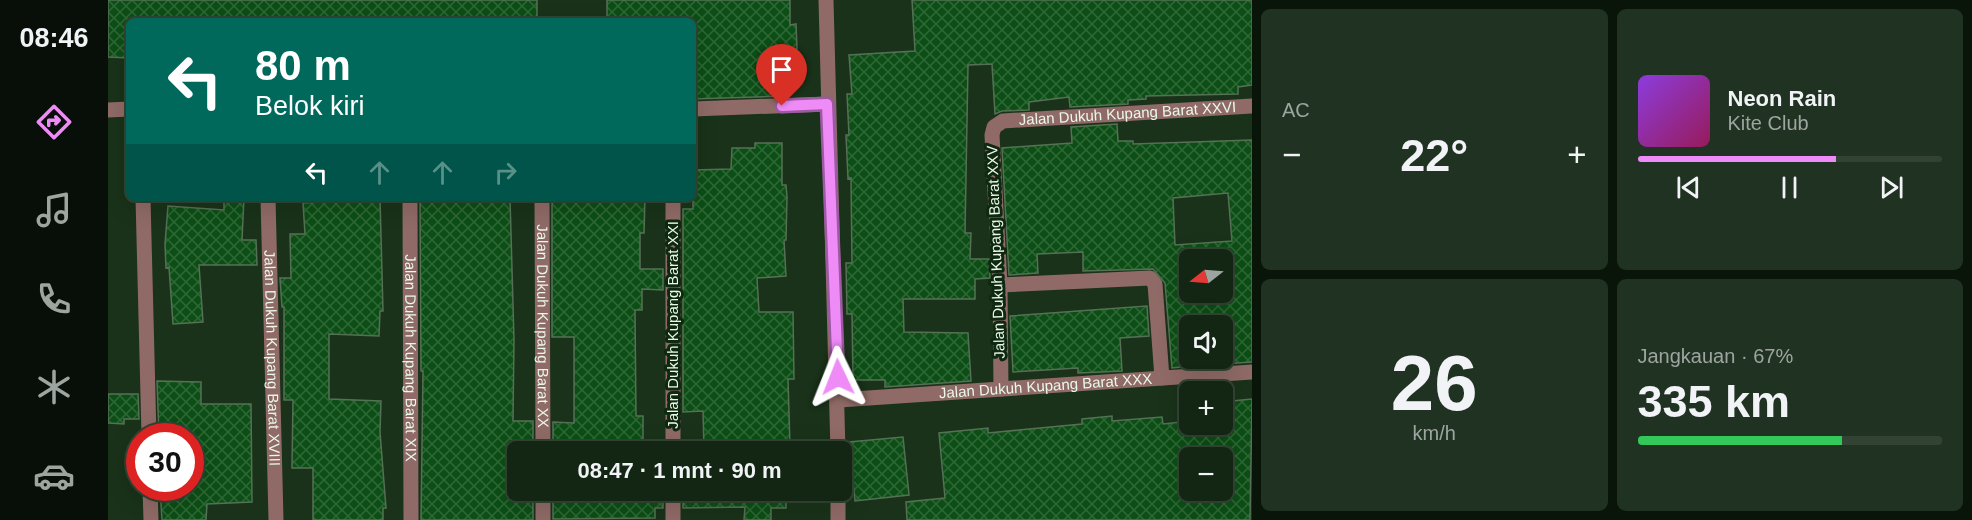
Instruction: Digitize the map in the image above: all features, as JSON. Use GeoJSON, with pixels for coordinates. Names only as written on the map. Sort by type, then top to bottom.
{"type":"FeatureCollection","features":[{"type":"Feature","properties":{"kind":"street"},"geometry":{"type":"LineString","coordinates":[[826,0],[827,104],[839,400],[838,441]]}},
{"type":"Feature","properties":{"kind":"street"},"geometry":{"type":"LineString","coordinates":[[696,109],[827,104]]}},
{"type":"Feature","properties":{"kind":"street","name":"Jalan Dukuh Kupang Barat XXVI"},"geometry":{"type":"LineString","coordinates":[[1003,121],[1252,106]]}},
{"type":"Feature","properties":{"kind":"street"},"geometry":{"type":"LineString","coordinates":[[108,110],[126,109]]}},
{"type":"Feature","properties":{"kind":"street","name":"Jalan Dukuh Kupang Barat XXV"},"geometry":{"type":"LineString","coordinates":[[1001,389],[1000,285],[992,135],[994,128],[1003,121]]}},
{"type":"Feature","properties":{"kind":"street"},"geometry":{"type":"LineString","coordinates":[[143,201],[148,423]]}},
{"type":"Feature","properties":{"kind":"street","name":"Jalan Dukuh Kupang Barat XVIII"},"geometry":{"type":"LineString","coordinates":[[268,201],[276,520]]}},
{"type":"Feature","properties":{"kind":"street","name":"Jalan Dukuh Kupang Barat XIX"},"geometry":{"type":"LineString","coordinates":[[410,201],[411,520]]}},
{"type":"Feature","properties":{"kind":"street","name":"Jalan Dukuh Kupang Barat XX"},"geometry":{"type":"LineString","coordinates":[[542,201],[543,441]]}},
{"type":"Feature","properties":{"kind":"street","name":"Jalan Dukuh Kupang Barat XXI"},"geometry":{"type":"LineString","coordinates":[[673,201],[673,441]]}},
{"type":"Feature","properties":{"kind":"street"},"geometry":{"type":"LineString","coordinates":[[1000,285],[1150,278],[1155,284],[1162,378]]}},
{"type":"Feature","properties":{"kind":"street","name":"Jalan Dukuh Kupang Barat XXX"},"geometry":{"type":"LineString","coordinates":[[839,400],[1252,372]]}},
{"type":"Feature","properties":{"kind":"street"},"geometry":{"type":"LineString","coordinates":[[150,501],[151,520]]}},
{"type":"Feature","properties":{"kind":"street"},"geometry":{"type":"LineString","coordinates":[[543,501],[543,520]]}},
{"type":"Feature","properties":{"kind":"street"},"geometry":{"type":"LineString","coordinates":[[673,501],[673,520]]}},
{"type":"Feature","properties":{"kind":"street"},"geometry":{"type":"LineString","coordinates":[[838,501],[838,520]]}},
{"type":"Feature","properties":{"kind":"building"},"geometry":{"type":"Polygon","coordinates":[[[108,0],[537,0],[537,18],[126,18],[126,58],[108,57],[108,0]]]}},
{"type":"Feature","properties":{"kind":"building"},"geometry":{"type":"Polygon","coordinates":[[[607,0],[790,0],[790,25],[796,24],[797,49],[786,50],[786,96],[696,99],[696,18],[607,18],[607,0]]]}},
{"type":"Feature","properties":{"kind":"building"},"geometry":{"type":"Polygon","coordinates":[[[912,0],[1252,0],[1252,85],[1238,87],[1238,94],[1146,96],[1146,99],[1128,100],[1128,104],[1070,107],[1069,97],[1029,102],[1029,110],[1002,111],[995,114],[992,64],[968,65],[965,233],[971,233],[970,259],[989,259],[990,278],[975,279],[975,299],[903,299],[904,332],[968,333],[971,381],[885,387],[885,380],[853,380],[852,314],[847,314],[846,263],[852,263],[851,178],[848,179],[846,135],[849,135],[847,94],[852,94],[849,55],[915,51],[912,0]]]}},
{"type":"Feature","properties":{"kind":"building"},"geometry":{"type":"Polygon","coordinates":[[[1117,124],[1118,141],[1133,141],[1133,144],[1252,140],[1252,362],[1233,363],[1233,315],[1179,315],[1179,367],[1172,368],[1165,283],[1153,269],[1083,271],[1083,252],[1037,254],[1038,273],[1009,275],[1002,148],[1072,143],[1071,127],[1117,124]],[[1228,193],[1173,198],[1175,245],[1232,241],[1228,193]]]}},
{"type":"Feature","properties":{"kind":"building"},"geometry":{"type":"Polygon","coordinates":[[[755,143],[782,143],[782,185],[786,185],[787,197],[786,240],[784,240],[786,276],[757,278],[759,312],[793,312],[794,379],[788,379],[790,441],[704,441],[703,411],[683,412],[683,209],[693,209],[693,201],[696,201],[696,170],[731,169],[732,148],[755,148],[755,143]]]}},
{"type":"Feature","properties":{"kind":"building"},"geometry":{"type":"Polygon","coordinates":[[[224,201],[244,201],[242,240],[256,240],[257,265],[199,265],[203,322],[173,324],[169,267],[166,268],[168,206],[224,210],[224,201]]]}},
{"type":"Feature","properties":{"kind":"building"},"geometry":{"type":"Polygon","coordinates":[[[380,201],[383,311],[380,311],[379,336],[329,334],[329,399],[381,401],[380,432],[386,508],[383,508],[383,520],[313,520],[313,468],[292,468],[293,400],[284,400],[284,307],[282,307],[280,278],[291,278],[290,234],[305,234],[303,203],[380,201]]]}},
{"type":"Feature","properties":{"kind":"building"},"geometry":{"type":"Polygon","coordinates":[[[420,201],[510,201],[514,340],[513,421],[533,421],[533,441],[507,441],[507,501],[533,501],[533,520],[421,520],[423,371],[421,371],[420,201]]]}},
{"type":"Feature","properties":{"kind":"building"},"geometry":{"type":"Polygon","coordinates":[[[552,201],[645,201],[644,233],[640,233],[640,269],[663,269],[663,290],[642,289],[642,310],[635,310],[636,416],[643,416],[643,441],[553,441],[553,422],[574,423],[574,337],[552,337],[552,201]]]}},
{"type":"Feature","properties":{"kind":"building"},"geometry":{"type":"Polygon","coordinates":[[[1147,306],[1149,336],[1120,338],[1122,371],[1078,373],[1078,368],[1013,372],[1010,316],[1147,306]]]}},
{"type":"Feature","properties":{"kind":"building"},"geometry":{"type":"Polygon","coordinates":[[[157,381],[201,382],[201,404],[251,404],[252,502],[207,504],[206,520],[162,520],[161,501],[204,501],[204,423],[159,423],[157,381]]]}},
{"type":"Feature","properties":{"kind":"building"},"geometry":{"type":"Polygon","coordinates":[[[108,394],[138,394],[139,419],[124,419],[124,424],[108,423],[108,394]]]}},
{"type":"Feature","properties":{"kind":"building"},"geometry":{"type":"Polygon","coordinates":[[[1252,399],[1250,520],[907,520],[906,502],[945,498],[939,433],[988,428],[988,433],[1082,424],[1082,419],[1112,416],[1112,421],[1162,417],[1163,424],[1179,422],[1179,435],[1233,435],[1233,401],[1252,399]]]}},
{"type":"Feature","properties":{"kind":"building"},"geometry":{"type":"Polygon","coordinates":[[[903,437],[909,495],[855,501],[852,442],[903,437]]]}},
{"type":"Feature","properties":{"kind":"building"},"geometry":{"type":"Polygon","coordinates":[[[553,501],[663,501],[663,508],[655,508],[655,518],[553,519],[553,501]]]}},
{"type":"Feature","properties":{"kind":"building"},"geometry":{"type":"Polygon","coordinates":[[[683,501],[786,501],[786,508],[771,508],[771,520],[744,520],[745,507],[683,508],[683,501]]]}},
{"type":"Feature","properties":{"kind":"route"},"geometry":{"type":"LineString","coordinates":[[782,106],[827,104],[838,377]]}}]}
